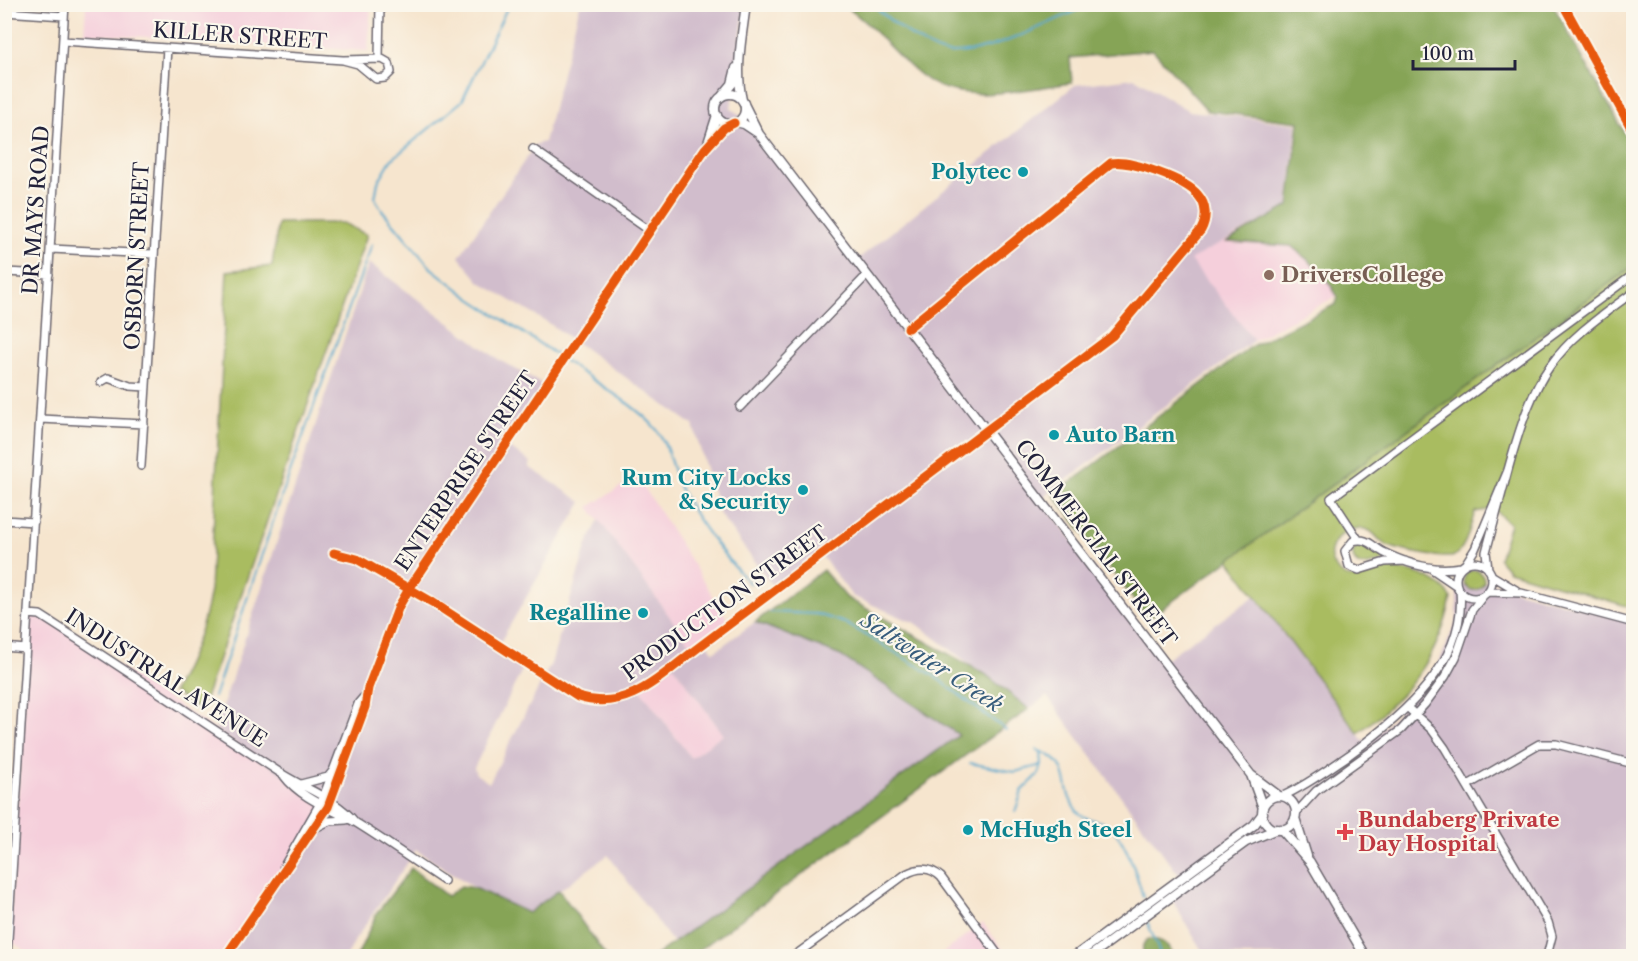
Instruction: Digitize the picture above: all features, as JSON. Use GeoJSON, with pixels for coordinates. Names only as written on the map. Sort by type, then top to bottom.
{"type":"FeatureCollection","features":[{"type":"Feature","properties":{"kind":"street","name":"DR MAYS ROAD"},"geometry":{"type":"LineString","coordinates":[[7,957],[65,4]]}},
{"type":"Feature","properties":{"kind":"street"},"geometry":{"type":"LineString","coordinates":[[380,4],[382,16]]}},
{"type":"Feature","properties":{"kind":"street"},"geometry":{"type":"LineString","coordinates":[[343,60],[358,64],[373,78],[382,79],[390,74],[390,65],[385,60],[379,59],[385,4]]}},
{"type":"Feature","properties":{"kind":"street"},"geometry":{"type":"LineString","coordinates":[[740,59],[732,84],[716,105],[717,115],[724,122],[734,123],[743,115],[743,102],[739,87],[746,4]]}},
{"type":"Feature","properties":{"kind":"street"},"geometry":{"type":"LineString","coordinates":[[1563,4],[1634,133]]}},
{"type":"Feature","properties":{"kind":"street"},"geometry":{"type":"LineString","coordinates":[[4,12],[64,16]]}},
{"type":"Feature","properties":{"kind":"street","name":"KILLER STREET"},"geometry":{"type":"LineString","coordinates":[[63,41],[343,60],[379,59]]}},
{"type":"Feature","properties":{"kind":"street","name":"OSBORN STREET"},"geometry":{"type":"LineString","coordinates":[[141,466],[167,48]]}},
{"type":"Feature","properties":{"kind":"street"},"geometry":{"type":"LineString","coordinates":[[722,97],[731,94],[743,102]]}},
{"type":"Feature","properties":{"kind":"street","name":"COMMERCIAL STREET"},"geometry":{"type":"LineString","coordinates":[[743,102],[759,134],[1251,775],[1281,796]]}},
{"type":"Feature","properties":{"kind":"street","name":"ENTERPRISE STREET"},"geometry":{"type":"LineString","coordinates":[[705,149],[717,115]]}},
{"type":"Feature","properties":{"kind":"street","name":"COMMERCIAL STREET"},"geometry":{"type":"LineString","coordinates":[[734,123],[744,124],[759,134]]}},
{"type":"Feature","properties":{"kind":"street","name":"ENTERPRISE STREET"},"geometry":{"type":"LineString","coordinates":[[226,957],[325,803],[365,706],[366,695],[399,606],[409,589],[705,149],[724,128],[734,123]]}},
{"type":"Feature","properties":{"kind":"street"},"geometry":{"type":"LineString","coordinates":[[533,149],[650,231]]}},
{"type":"Feature","properties":{"kind":"street","name":"PRODUCTION STREET"},"geometry":{"type":"LineString","coordinates":[[334,553],[357,559],[409,589],[578,697],[602,702],[622,699],[657,678],[1099,346],[1123,324],[1201,230],[1205,213],[1198,195],[1189,187],[1135,163],[1111,163],[908,328]]}},
{"type":"Feature","properties":{"kind":"street"},"geometry":{"type":"LineString","coordinates":[[51,249],[153,254]]}},
{"type":"Feature","properties":{"kind":"street"},"geometry":{"type":"LineString","coordinates":[[4,272],[49,274]]}},
{"type":"Feature","properties":{"kind":"street"},"geometry":{"type":"LineString","coordinates":[[1358,539],[1331,498],[1634,274]]}},
{"type":"Feature","properties":{"kind":"street"},"geometry":{"type":"LineString","coordinates":[[740,407],[867,275]]}},
{"type":"Feature","properties":{"kind":"street"},"geometry":{"type":"LineString","coordinates":[[1090,957],[1246,842],[1290,826],[1316,791],[1389,740],[1416,715],[1445,677],[1456,657],[1472,610],[1485,594],[1490,572],[1486,552],[1528,402],[1549,365],[1580,331],[1634,292]]}},
{"type":"Feature","properties":{"kind":"street"},"geometry":{"type":"LineString","coordinates":[[100,382],[111,379],[130,386],[146,387]]}},
{"type":"Feature","properties":{"kind":"street"},"geometry":{"type":"LineString","coordinates":[[40,419],[144,424]]}},
{"type":"Feature","properties":{"kind":"street"},"geometry":{"type":"LineString","coordinates":[[1075,957],[1254,825],[1269,799],[1311,782],[1383,730],[1408,708],[1434,674],[1450,643],[1460,610],[1456,577],[1475,549],[1508,470]]}},
{"type":"Feature","properties":{"kind":"street"},"geometry":{"type":"LineString","coordinates":[[4,520],[34,522]]}},
{"type":"Feature","properties":{"kind":"street"},"geometry":{"type":"LineString","coordinates":[[1405,561],[1385,562],[1364,570],[1353,569],[1346,561],[1345,552],[1349,544],[1358,539],[1367,541],[1382,551],[1428,568],[1472,598],[1485,594],[1521,592]]}},
{"type":"Feature","properties":{"kind":"street"},"geometry":{"type":"LineString","coordinates":[[1428,568],[1478,562],[1521,592],[1634,622]]}},
{"type":"Feature","properties":{"kind":"street","name":"INDUSTRIAL AVENUE"},"geometry":{"type":"LineString","coordinates":[[28,614],[40,615],[299,783],[325,803]]}},
{"type":"Feature","properties":{"kind":"street"},"geometry":{"type":"LineString","coordinates":[[4,647],[26,649]]}},
{"type":"Feature","properties":{"kind":"street","name":"ENTERPRISE STREET"},"geometry":{"type":"LineString","coordinates":[[325,803],[333,772],[359,703],[366,695]]}},
{"type":"Feature","properties":{"kind":"street"},"geometry":{"type":"LineString","coordinates":[[1408,708],[1439,738],[1548,922],[1552,936],[1546,957]]}},
{"type":"Feature","properties":{"kind":"street"},"geometry":{"type":"LineString","coordinates":[[1468,785],[1539,744],[1556,744],[1634,764]]}},
{"type":"Feature","properties":{"kind":"street"},"geometry":{"type":"LineString","coordinates":[[299,783],[306,784],[328,777],[333,772]]}},
{"type":"Feature","properties":{"kind":"street","name":"INDUSTRIAL AVENUE"},"geometry":{"type":"LineString","coordinates":[[284,775],[289,783],[349,815],[352,821],[444,881]]}},
{"type":"Feature","properties":{"kind":"street","name":"COMMERCIAL STREET"},"geometry":{"type":"LineString","coordinates":[[1251,775],[1263,811]]}},
{"type":"Feature","properties":{"kind":"street"},"geometry":{"type":"LineString","coordinates":[[305,793],[312,805],[313,824],[329,820],[352,821]]}},
{"type":"Feature","properties":{"kind":"street"},"geometry":{"type":"LineString","coordinates":[[1281,796],[1293,802],[1310,862]]}},
{"type":"Feature","properties":{"kind":"street"},"geometry":{"type":"LineString","coordinates":[[4,800],[17,801]]}},
{"type":"Feature","properties":{"kind":"street"},"geometry":{"type":"LineString","coordinates":[[1263,811],[1266,823],[1279,829],[1310,862],[1365,957]]}},
{"type":"Feature","properties":{"kind":"street"},"geometry":{"type":"LineString","coordinates":[[794,957],[906,874],[922,869],[932,870],[941,877],[999,957]]}},
{"type":"Feature","properties":{"kind":"shaded area"},"geometry":{"type":"Polygon","coordinates":[[[86,5],[371,5],[368,51],[84,33],[86,5]]]}},
{"type":"Feature","properties":{"kind":"shaded area"},"geometry":{"type":"Polygon","coordinates":[[[580,5],[745,5],[731,108],[760,133],[857,260],[1075,85],[1135,78],[1189,111],[1297,124],[1288,206],[1190,260],[1254,340],[1041,499],[1164,660],[1255,596],[1364,742],[1382,730],[1434,674],[1457,620],[1457,589],[1473,579],[1633,622],[1633,956],[1366,956],[1361,949],[1349,956],[1205,956],[1171,898],[1187,886],[1047,696],[1029,709],[917,624],[852,596],[821,555],[775,589],[720,515],[693,425],[553,326],[480,282],[459,257],[536,144],[544,142],[580,5]]]}},
{"type":"Feature","properties":{"kind":"shaded area","name":"DriversCollege"},"geometry":{"type":"Polygon","coordinates":[[[1288,206],[1348,290],[1254,340],[1189,260],[1288,206]]]}},
{"type":"Feature","properties":{"kind":"shaded area"},"geometry":{"type":"Polygon","coordinates":[[[369,263],[499,360],[546,386],[506,446],[531,462],[529,467],[582,502],[499,644],[526,662],[474,768],[476,774],[489,783],[551,664],[587,544],[599,520],[694,650],[706,642],[714,652],[755,622],[841,656],[959,735],[674,944],[608,855],[528,913],[475,888],[416,850],[355,940],[347,956],[226,956],[325,803],[215,729],[369,263]],[[673,665],[640,689],[691,758],[723,734],[673,665]]]}},
{"type":"Feature","properties":{"kind":"shaded area"},"geometry":{"type":"Polygon","coordinates":[[[637,476],[730,623],[694,650],[589,507],[637,476]]]}},
{"type":"Feature","properties":{"kind":"shaded area"},"geometry":{"type":"Polygon","coordinates":[[[29,613],[40,614],[326,803],[226,956],[34,956],[9,940],[29,613]]]}},
{"type":"Feature","properties":{"kind":"shaded area"},"geometry":{"type":"Polygon","coordinates":[[[673,665],[723,734],[691,758],[640,689],[673,665]]]}},
{"type":"Feature","properties":{"kind":"shaded area"},"geometry":{"type":"Polygon","coordinates":[[[983,923],[1008,956],[939,956],[983,923]]]}},
{"type":"Feature","properties":{"kind":"green space"},"geometry":{"type":"Polygon","coordinates":[[[926,4],[1553,5],[1633,148],[1633,266],[1148,619],[1054,495],[1252,346],[1336,304],[1338,297],[1322,272],[1291,246],[1227,242],[1289,206],[1299,122],[1208,111],[1153,50],[1070,58],[1072,83],[996,93],[957,92],[939,87],[913,70],[865,22],[843,5],[910,5],[917,10],[926,4]]]}},
{"type":"Feature","properties":{"kind":"green space"},"geometry":{"type":"Polygon","coordinates":[[[278,223],[343,223],[367,235],[201,710],[173,692],[196,643],[210,590],[227,271],[272,266],[278,223]]]}},
{"type":"Feature","properties":{"kind":"green space"},"geometry":{"type":"Polygon","coordinates":[[[1633,266],[1633,608],[1509,571],[1499,559],[1510,524],[1493,509],[1475,512],[1464,544],[1452,557],[1402,550],[1385,545],[1365,529],[1350,530],[1337,539],[1331,549],[1332,562],[1344,575],[1360,578],[1391,569],[1411,572],[1431,579],[1451,598],[1438,640],[1418,675],[1391,705],[1358,733],[1229,560],[1633,266]]]}},
{"type":"Feature","properties":{"kind":"green space"},"geometry":{"type":"Polygon","coordinates":[[[1365,544],[1389,559],[1366,565],[1356,563],[1353,552],[1357,546],[1365,544]]]}},
{"type":"Feature","properties":{"kind":"green space"},"geometry":{"type":"Polygon","coordinates":[[[823,570],[847,598],[985,674],[1029,709],[691,956],[655,956],[959,735],[841,656],[755,622],[823,570]]]}},
{"type":"Feature","properties":{"kind":"green space"},"geometry":{"type":"Polygon","coordinates":[[[1474,570],[1481,573],[1484,580],[1481,587],[1474,590],[1467,587],[1464,580],[1467,573],[1474,570]]]}},
{"type":"Feature","properties":{"kind":"green space"},"geometry":{"type":"Polygon","coordinates":[[[411,868],[447,896],[461,886],[475,888],[528,913],[559,890],[606,956],[357,956],[377,913],[411,868]]]}},
{"type":"Feature","properties":{"kind":"green space"},"geometry":{"type":"Polygon","coordinates":[[[1149,939],[1164,943],[1174,956],[1144,956],[1143,946],[1149,939]]]}},
{"type":"Feature","properties":{"kind":"waterway","name":"Saltwater Creek"},"geometry":{"type":"LineString","coordinates":[[509,4],[462,101],[391,160],[378,182],[375,198],[382,210],[431,268],[470,298],[560,357]]}},
{"type":"Feature","properties":{"kind":"waterway"},"geometry":{"type":"LineString","coordinates":[[873,4],[918,40],[946,53],[981,49],[1000,43],[1091,4]]}},
{"type":"Feature","properties":{"kind":"waterway"},"geometry":{"type":"LineString","coordinates":[[214,697],[282,495],[372,244]]}},
{"type":"Feature","properties":{"kind":"waterway","name":"Saltwater Creek"},"geometry":{"type":"LineString","coordinates":[[565,361],[626,402],[656,429],[665,444],[680,488],[691,508],[714,542],[750,584]]}},
{"type":"Feature","properties":{"kind":"waterway","name":"Saltwater Creek"},"geometry":{"type":"LineString","coordinates":[[770,612],[817,614],[845,623],[933,675],[1006,730]]}},
{"type":"Feature","properties":{"kind":"waterway","name":"Saltwater Creek"},"geometry":{"type":"LineString","coordinates":[[1037,750],[1049,755],[1062,769],[1071,802],[1077,811],[1087,818],[1106,824],[1119,837],[1138,879],[1143,897]]}},
{"type":"Feature","properties":{"kind":"waterway"},"geometry":{"type":"LineString","coordinates":[[970,763],[1015,772],[1042,765],[1041,752]]}},
{"type":"Feature","properties":{"kind":"waterway"},"geometry":{"type":"LineString","coordinates":[[1015,812],[1022,791],[1039,774],[1042,765]]}},
{"type":"Feature","properties":{"kind":"waterway","name":"Saltwater Creek"},"geometry":{"type":"LineString","coordinates":[[1147,921],[1161,956]]}},
{"type":"Feature","properties":{"kind":"cycle path"},"geometry":{"type":"LineString","coordinates":[[1563,4],[1634,133]]}},
{"type":"Feature","properties":{"kind":"cycle path"},"geometry":{"type":"LineString","coordinates":[[226,956],[328,807],[365,707],[368,688],[399,606],[409,589],[705,149],[724,128],[734,123]]}},
{"type":"Feature","properties":{"kind":"cycle path"},"geometry":{"type":"LineString","coordinates":[[334,553],[357,559],[432,602],[578,697],[596,701],[628,696],[657,679],[1112,336],[1201,230],[1205,217],[1203,203],[1192,189],[1170,177],[1144,167],[1111,163],[908,328]]}},
{"type":"Feature","properties":{"kind":"place","name":"Polytec"},"geometry":{"type":"Point","coordinates":[1023,172]}},
{"type":"Feature","properties":{"kind":"place","name":"DriversCollege"},"geometry":{"type":"Point","coordinates":[1269,275]}},
{"type":"Feature","properties":{"kind":"place","name":"Auto Barn"},"geometry":{"type":"Point","coordinates":[1054,435]}},
{"type":"Feature","properties":{"kind":"place","name":"Rum City Locks & Security"},"geometry":{"type":"Point","coordinates":[803,490]}},
{"type":"Feature","properties":{"kind":"place","name":"Regalline"},"geometry":{"type":"Point","coordinates":[643,613]}},
{"type":"Feature","properties":{"kind":"place","name":"McHugh Steel"},"geometry":{"type":"Point","coordinates":[968,830]}},
{"type":"Feature","properties":{"kind":"place","name":"Bundaberg Private Day Hospital"},"geometry":{"type":"Point","coordinates":[1345,832]}}]}
